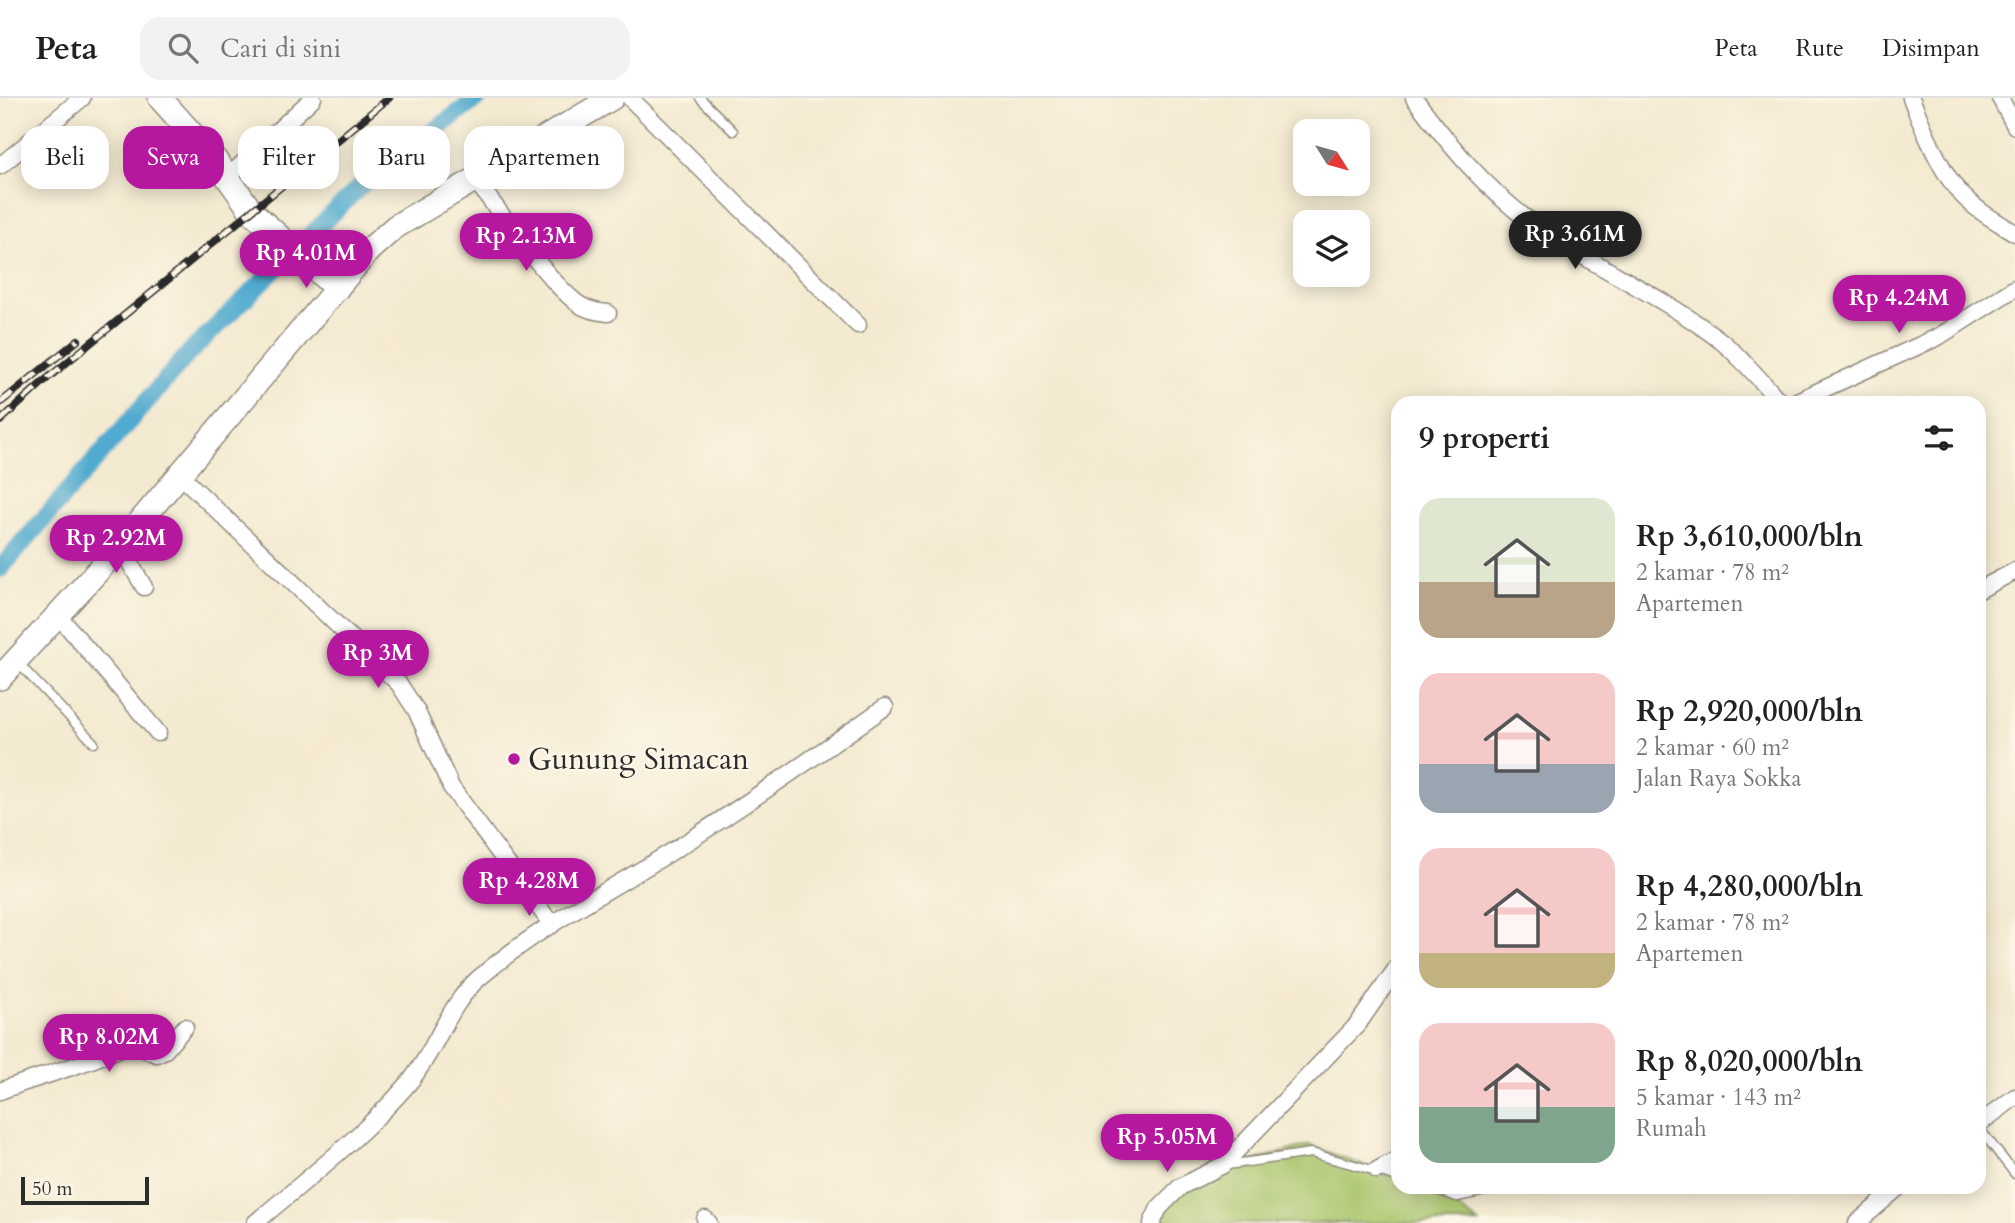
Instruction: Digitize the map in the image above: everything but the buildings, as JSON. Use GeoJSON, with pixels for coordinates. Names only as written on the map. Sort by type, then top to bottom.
{"type":"FeatureCollection","features":[{"type":"Feature","properties":{"kind":"main road"},"geometry":{"type":"LineString","coordinates":[[160,98],[228,177],[253,212],[337,289]]}},
{"type":"Feature","properties":{"kind":"main road"},"geometry":{"type":"LineString","coordinates":[[565,126],[612,98]]}},
{"type":"Feature","properties":{"kind":"main road"},"geometry":{"type":"LineString","coordinates":[[0,678],[120,545],[369,250],[396,227],[464,187]]}},
{"type":"Feature","properties":{"kind":"street"},"geometry":{"type":"LineString","coordinates":[[0,166],[82,98]]}},
{"type":"Feature","properties":{"kind":"street"},"geometry":{"type":"LineString","coordinates":[[228,177],[313,98]]}},
{"type":"Feature","properties":{"kind":"street"},"geometry":{"type":"LineString","coordinates":[[630,98],[858,325]]}},
{"type":"Feature","properties":{"kind":"street"},"geometry":{"type":"LineString","coordinates":[[1414,98],[1466,165],[1519,213],[1555,239],[1623,277],[1720,341],[1774,396]]}},
{"type":"Feature","properties":{"kind":"street"},"geometry":{"type":"LineString","coordinates":[[1912,98],[1926,135],[1959,192],[1980,212],[2015,233]]}},
{"type":"Feature","properties":{"kind":"street"},"geometry":{"type":"LineString","coordinates":[[2000,98],[2015,126]]}},
{"type":"Feature","properties":{"kind":"street"},"geometry":{"type":"LineString","coordinates":[[482,189],[561,288],[578,304],[595,312],[608,313]]}},
{"type":"Feature","properties":{"kind":"street"},"geometry":{"type":"LineString","coordinates":[[1808,396],[1938,337],[2015,288]]}},
{"type":"Feature","properties":{"kind":"street"},"geometry":{"type":"LineString","coordinates":[[179,474],[399,684],[415,710],[451,787],[552,925]]}},
{"type":"Feature","properties":{"kind":"street"},"geometry":{"type":"LineString","coordinates":[[120,545],[144,587]]}},
{"type":"Feature","properties":{"kind":"street"},"geometry":{"type":"LineString","coordinates":[[1986,586],[2015,571]]}},
{"type":"Feature","properties":{"kind":"street"},"geometry":{"type":"LineString","coordinates":[[57,614],[158,733]]}},
{"type":"Feature","properties":{"kind":"street"},"geometry":{"type":"LineString","coordinates":[[255,1223],[334,1156],[407,1085],[432,1051],[465,991],[552,925],[698,835],[885,707]]}},
{"type":"Feature","properties":{"kind":"street"},"geometry":{"type":"LineString","coordinates":[[1152,1223],[1159,1208],[1180,1187],[1223,1165],[1359,1024],[1391,976]]}},
{"type":"Feature","properties":{"kind":"street"},"geometry":{"type":"LineString","coordinates":[[0,1091],[50,1072],[82,1066],[130,1043],[152,1054],[161,1053],[185,1027]]}},
{"type":"Feature","properties":{"kind":"street"},"geometry":{"type":"LineString","coordinates":[[1986,1120],[2015,1097]]}},
{"type":"Feature","properties":{"kind":"street"},"geometry":{"type":"LineString","coordinates":[[1377,1170],[1391,1163]]}},
{"type":"Feature","properties":{"kind":"street"},"geometry":{"type":"LineString","coordinates":[[1857,1223],[1891,1194]]}},
{"type":"Feature","properties":{"kind":"lane"},"geometry":{"type":"LineString","coordinates":[[700,98],[733,131]]}},
{"type":"Feature","properties":{"kind":"lane"},"geometry":{"type":"LineString","coordinates":[[16,661],[94,743]]}},
{"type":"Feature","properties":{"kind":"lane"},"geometry":{"type":"LineString","coordinates":[[1986,1135],[2015,1174]]}},
{"type":"Feature","properties":{"kind":"lane"},"geometry":{"type":"LineString","coordinates":[[1223,1165],[1311,1153],[1391,1175]]}},
{"type":"Feature","properties":{"kind":"lane"},"geometry":{"type":"LineString","coordinates":[[1448,1194],[1457,1197],[1471,1194]]}},
{"type":"Feature","properties":{"kind":"green space"},"geometry":{"type":"Polygon","coordinates":[[[1309,1145],[1391,1176],[1391,1194],[1434,1194],[1479,1223],[1150,1223],[1180,1182],[1309,1145]]]}},
{"type":"Feature","properties":{"kind":"waterway"},"geometry":{"type":"LineString","coordinates":[[0,569],[189,353],[365,182],[478,98]]}},
{"type":"Feature","properties":{"kind":"railway"},"geometry":{"type":"LineString","coordinates":[[0,421],[43,382],[389,98]]}},
{"type":"Feature","properties":{"kind":"railway"},"geometry":{"type":"LineString","coordinates":[[0,403],[78,340]]}},
{"type":"Feature","properties":{"kind":"place","name":"Gunung Simacan"},"geometry":{"type":"Point","coordinates":[514,759]}}]}
